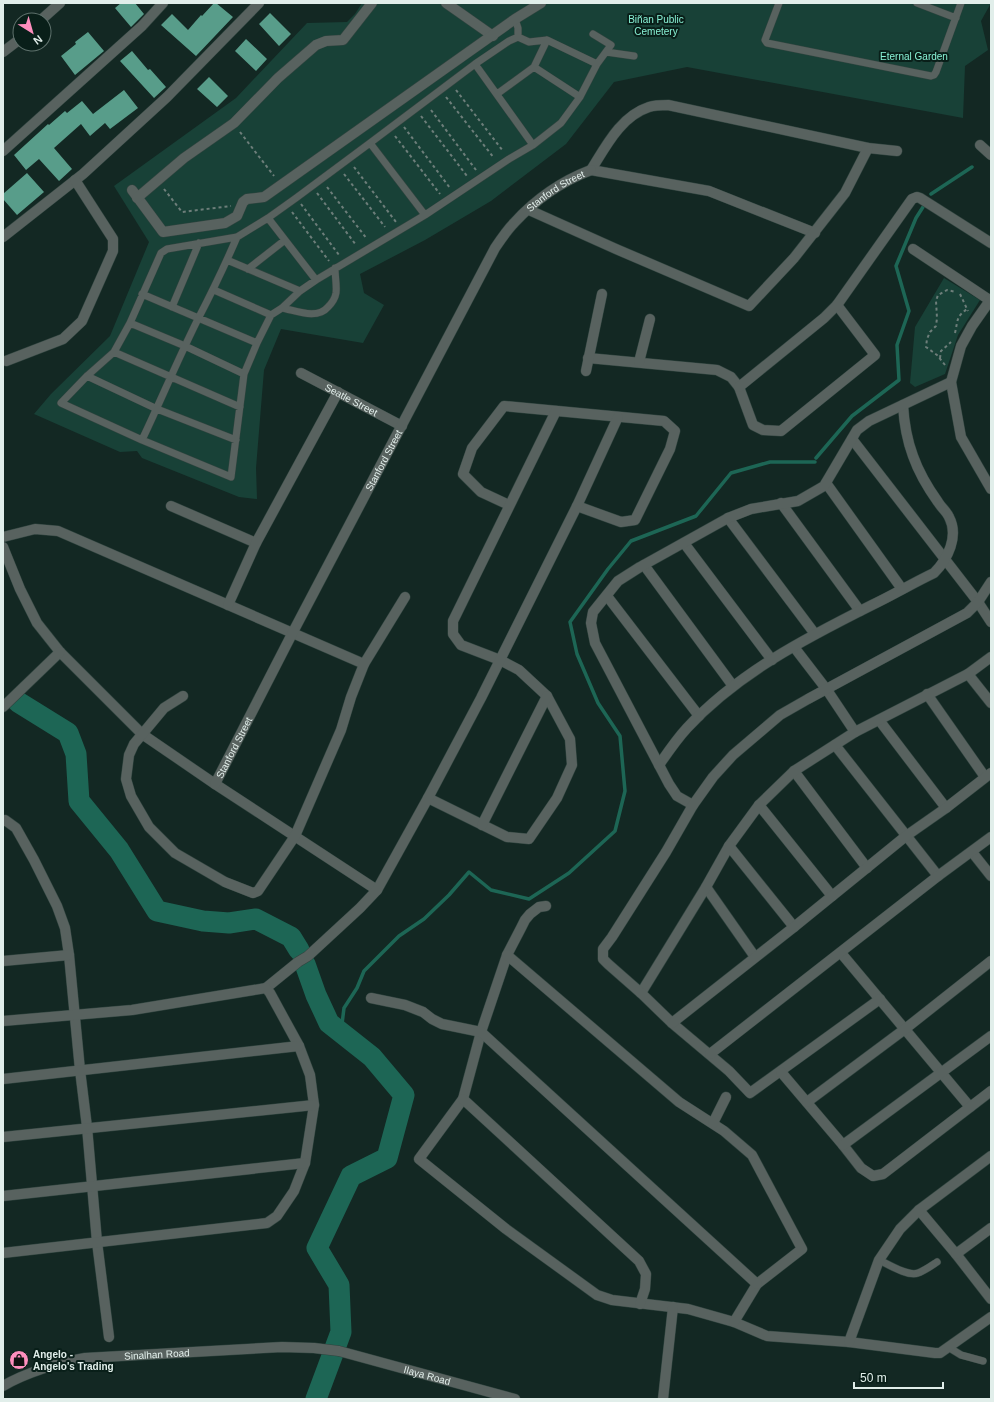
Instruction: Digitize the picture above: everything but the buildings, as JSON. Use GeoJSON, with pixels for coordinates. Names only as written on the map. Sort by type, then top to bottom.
{"type":"FeatureCollection","features":[{"type":"Feature","properties":{"kind":"street"},"geometry":{"type":"LineString","coordinates":[[50,12],[60,3]]}},
{"type":"Feature","properties":{"kind":"street"},"geometry":{"type":"LineString","coordinates":[[3,151],[142,26],[163,3]]}},
{"type":"Feature","properties":{"kind":"street"},"geometry":{"type":"LineString","coordinates":[[3,237],[75,180],[167,97],[260,3]]}},
{"type":"Feature","properties":{"kind":"street"},"geometry":{"type":"LineString","coordinates":[[372,3],[344,40],[326,41],[316,45],[278,78],[234,123],[184,158],[157,181],[135,194],[162,232],[225,223],[237,216],[242,204],[247,199],[264,197],[515,19],[541,3]]}},
{"type":"Feature","properties":{"kind":"street"},"geometry":{"type":"LineString","coordinates":[[446,3],[493,36]]}},
{"type":"Feature","properties":{"kind":"street"},"geometry":{"type":"LineString","coordinates":[[3,52],[12,45]]}},
{"type":"Feature","properties":{"kind":"street"},"geometry":{"type":"LineString","coordinates":[[815,233],[709,191],[591,170],[612,136],[624,123],[638,112],[650,106],[668,105],[868,148],[897,151]]}},
{"type":"Feature","properties":{"kind":"street"},"geometry":{"type":"LineString","coordinates":[[980,145],[991,154]]}},
{"type":"Feature","properties":{"kind":"street"},"geometry":{"type":"LineString","coordinates":[[529,210],[749,306],[815,233],[845,193],[868,148]]}},
{"type":"Feature","properties":{"kind":"street","name":"Stanford Street"},"geometry":{"type":"LineString","coordinates":[[215,784],[293,632],[495,248],[514,223],[544,196],[576,175],[591,170]]}},
{"type":"Feature","properties":{"kind":"street"},"geometry":{"type":"LineString","coordinates":[[4,361],[63,339],[82,321],[113,251],[113,239],[75,180]]}},
{"type":"Feature","properties":{"kind":"street"},"geometry":{"type":"LineString","coordinates":[[739,387],[824,318],[837,305],[912,199],[917,197],[991,243]]}},
{"type":"Feature","properties":{"kind":"street"},"geometry":{"type":"LineString","coordinates":[[913,249],[991,300],[978,316],[961,346],[951,382],[961,437],[991,489]]}},
{"type":"Feature","properties":{"kind":"street"},"geometry":{"type":"LineString","coordinates":[[586,371],[602,294]]}},
{"type":"Feature","properties":{"kind":"street"},"geometry":{"type":"LineString","coordinates":[[588,358],[717,370],[731,377],[739,387],[750,421],[753,424],[763,430],[780,431],[875,355],[837,305]]}},
{"type":"Feature","properties":{"kind":"street"},"geometry":{"type":"LineString","coordinates":[[639,362],[650,319]]}},
{"type":"Feature","properties":{"kind":"street","name":"Seatle Street"},"geometry":{"type":"LineString","coordinates":[[301,373],[402,426]]}},
{"type":"Feature","properties":{"kind":"street"},"geometry":{"type":"LineString","coordinates":[[693,805],[677,796],[669,784],[595,642],[591,623],[593,612],[618,581],[728,518],[751,509],[798,500],[824,486],[857,430],[869,421],[951,382]]}},
{"type":"Feature","properties":{"kind":"street"},"geometry":{"type":"LineString","coordinates":[[228,605],[256,543],[338,392]]}},
{"type":"Feature","properties":{"kind":"street"},"geometry":{"type":"LineString","coordinates":[[659,765],[676,741],[699,716],[733,686],[815,634],[934,573],[945,560],[951,546],[952,532],[949,517],[930,490],[912,456],[905,424],[903,405]]}},
{"type":"Feature","properties":{"kind":"street"},"geometry":{"type":"LineString","coordinates":[[509,505],[481,492],[464,474],[472,448],[504,406],[664,421],[675,431],[670,449],[635,520],[621,522],[577,506]]}},
{"type":"Feature","properties":{"kind":"street"},"geometry":{"type":"LineString","coordinates":[[428,798],[507,837],[529,839],[557,798],[572,765],[570,739],[547,696],[519,670],[500,660],[461,645],[453,634],[453,621],[556,411]]}},
{"type":"Feature","properties":{"kind":"street"},"geometry":{"type":"LineString","coordinates":[[3,1021],[132,1010],[266,988],[298,962],[308,956],[360,908],[377,890],[428,798],[500,660],[577,506],[618,417]]}},
{"type":"Feature","properties":{"kind":"street"},"geometry":{"type":"LineString","coordinates":[[852,439],[978,602],[991,622]]}},
{"type":"Feature","properties":{"kind":"street"},"geometry":{"type":"LineString","coordinates":[[826,483],[902,589]]}},
{"type":"Feature","properties":{"kind":"street"},"geometry":{"type":"LineString","coordinates":[[781,503],[860,611]]}},
{"type":"Feature","properties":{"kind":"street"},"geometry":{"type":"LineString","coordinates":[[171,506],[256,543]]}},
{"type":"Feature","properties":{"kind":"street"},"geometry":{"type":"LineString","coordinates":[[728,518],[815,634]]}},
{"type":"Feature","properties":{"kind":"street"},"geometry":{"type":"LineString","coordinates":[[3,537],[36,528],[58,531],[364,664]]}},
{"type":"Feature","properties":{"kind":"street"},"geometry":{"type":"LineString","coordinates":[[684,543],[772,660]]}},
{"type":"Feature","properties":{"kind":"street"},"geometry":{"type":"LineString","coordinates":[[3,547],[20,589],[37,623],[60,652],[142,734],[215,784],[377,890]]}},
{"type":"Feature","properties":{"kind":"street"},"geometry":{"type":"LineString","coordinates":[[644,565],[733,686]]}},
{"type":"Feature","properties":{"kind":"street"},"geometry":{"type":"LineString","coordinates":[[880,999],[750,1093],[729,1071],[672,1023],[603,959],[603,949],[649,878],[693,805],[713,777],[733,754],[780,715],[967,613],[978,602],[991,582]]}},
{"type":"Feature","properties":{"kind":"street"},"geometry":{"type":"LineString","coordinates":[[607,596],[699,716]]}},
{"type":"Feature","properties":{"kind":"street"},"geometry":{"type":"LineString","coordinates":[[183,696],[164,708],[134,744],[129,755],[126,779],[131,796],[149,827],[175,853],[225,882],[253,893],[258,891],[295,836],[341,730],[351,697],[364,664],[405,597]]}},
{"type":"Feature","properties":{"kind":"street"},"geometry":{"type":"LineString","coordinates":[[794,647],[827,690],[855,732]]}},
{"type":"Feature","properties":{"kind":"street"},"geometry":{"type":"LineString","coordinates":[[3,707],[60,652]]}},
{"type":"Feature","properties":{"kind":"street"},"geometry":{"type":"LineString","coordinates":[[641,993],[706,887],[729,846],[759,805],[794,771],[855,732],[968,674],[991,657]]}},
{"type":"Feature","properties":{"kind":"street"},"geometry":{"type":"LineString","coordinates":[[968,674],[991,703]]}},
{"type":"Feature","properties":{"kind":"street"},"geometry":{"type":"LineString","coordinates":[[672,1023],[906,836],[946,808],[988,775],[927,694]]}},
{"type":"Feature","properties":{"kind":"street"},"geometry":{"type":"LineString","coordinates":[[482,825],[547,696]]}},
{"type":"Feature","properties":{"kind":"street"},"geometry":{"type":"LineString","coordinates":[[879,720],[946,808]]}},
{"type":"Feature","properties":{"kind":"street"},"geometry":{"type":"LineString","coordinates":[[835,745],[938,876]]}},
{"type":"Feature","properties":{"kind":"street"},"geometry":{"type":"LineString","coordinates":[[794,771],[867,868]]}},
{"type":"Feature","properties":{"kind":"street"},"geometry":{"type":"LineString","coordinates":[[759,805],[832,896]]}},
{"type":"Feature","properties":{"kind":"street"},"geometry":{"type":"LineString","coordinates":[[3,821],[6,820],[16,828],[57,906],[65,928],[87,1127],[97,1242],[109,1337]]}},
{"type":"Feature","properties":{"kind":"street"},"geometry":{"type":"LineString","coordinates":[[710,1054],[938,876],[991,837]]}},
{"type":"Feature","properties":{"kind":"street"},"geometry":{"type":"LineString","coordinates":[[729,846],[794,927]]}},
{"type":"Feature","properties":{"kind":"street"},"geometry":{"type":"LineString","coordinates":[[972,852],[991,876]]}},
{"type":"Feature","properties":{"kind":"street"},"geometry":{"type":"LineString","coordinates":[[706,887],[755,957]]}},
{"type":"Feature","properties":{"kind":"street"},"geometry":{"type":"LineString","coordinates":[[546,906],[539,907],[525,920],[507,955],[481,1032],[463,1099],[419,1159],[506,1229],[597,1295],[612,1300],[688,1309],[734,1322],[767,1336],[849,1342],[935,1353],[940,1353],[991,1317]]}},
{"type":"Feature","properties":{"kind":"street"},"geometry":{"type":"LineString","coordinates":[[841,953],[970,1107]]}},
{"type":"Feature","properties":{"kind":"street"},"geometry":{"type":"LineString","coordinates":[[3,961],[69,955]]}},
{"type":"Feature","properties":{"kind":"street"},"geometry":{"type":"LineString","coordinates":[[507,955],[679,1102],[724,1130],[752,1155],[802,1246],[802,1249],[757,1284],[734,1322]]}},
{"type":"Feature","properties":{"kind":"street"},"geometry":{"type":"LineString","coordinates":[[807,1102],[905,1029],[991,961]]}},
{"type":"Feature","properties":{"kind":"street"},"geometry":{"type":"LineString","coordinates":[[3,1253],[267,1223],[277,1216],[294,1191],[305,1163],[314,1105],[310,1075],[298,1046],[266,988]]}},
{"type":"Feature","properties":{"kind":"street"},"geometry":{"type":"LineString","coordinates":[[371,998],[423,1012],[442,1024],[481,1032],[757,1284]]}},
{"type":"Feature","properties":{"kind":"street"},"geometry":{"type":"LineString","coordinates":[[843,1144],[991,1036]]}},
{"type":"Feature","properties":{"kind":"street"},"geometry":{"type":"LineString","coordinates":[[3,1079],[298,1046]]}},
{"type":"Feature","properties":{"kind":"street"},"geometry":{"type":"LineString","coordinates":[[781,1072],[843,1144],[861,1168],[873,1176],[883,1174],[991,1091]]}},
{"type":"Feature","properties":{"kind":"street"},"geometry":{"type":"LineString","coordinates":[[713,1123],[726,1097]]}},
{"type":"Feature","properties":{"kind":"street"},"geometry":{"type":"LineString","coordinates":[[463,1099],[639,1262],[646,1274],[640,1304]]}},
{"type":"Feature","properties":{"kind":"street"},"geometry":{"type":"LineString","coordinates":[[3,1136],[314,1105]]}},
{"type":"Feature","properties":{"kind":"street"},"geometry":{"type":"LineString","coordinates":[[849,1342],[879,1260],[900,1229],[919,1210],[991,1156]]}},
{"type":"Feature","properties":{"kind":"street"},"geometry":{"type":"LineString","coordinates":[[3,1196],[305,1163]]}},
{"type":"Feature","properties":{"kind":"street"},"geometry":{"type":"LineString","coordinates":[[919,1210],[991,1298]]}},
{"type":"Feature","properties":{"kind":"street"},"geometry":{"type":"LineString","coordinates":[[956,1254],[991,1228]]}},
{"type":"Feature","properties":{"kind":"street"},"geometry":{"type":"LineString","coordinates":[[663,1399],[673,1307]]}},
{"type":"Feature","properties":{"kind":"street","name":"Sinalhan Road"},"geometry":{"type":"LineString","coordinates":[[3,1386],[20,1378],[65,1362],[85,1358],[262,1348],[314,1348],[339,1351]]}},
{"type":"Feature","properties":{"kind":"street","name":"Ilaya Road"},"geometry":{"type":"LineString","coordinates":[[339,1351],[515,1399]]}},
{"type":"Feature","properties":{"kind":"lane"},"geometry":{"type":"LineString","coordinates":[[779,3],[765,40],[767,43],[930,76],[934,75],[936,72],[961,3]]}},
{"type":"Feature","properties":{"kind":"lane"},"geometry":{"type":"LineString","coordinates":[[917,3],[956,18]]}},
{"type":"Feature","properties":{"kind":"lane"},"geometry":{"type":"LineString","coordinates":[[515,19],[518,28],[518,37]]}},
{"type":"Feature","properties":{"kind":"lane"},"geometry":{"type":"LineString","coordinates":[[593,34],[611,45],[597,64],[580,97],[561,123],[533,145],[499,165],[425,216],[316,280],[300,291],[282,308],[271,315],[244,374],[232,478],[142,440],[61,403],[87,376],[114,352],[130,323],[161,253],[167,249],[237,236],[268,218],[348,160],[475,64],[509,41],[518,37],[530,42],[547,40],[597,64]]}},
{"type":"Feature","properties":{"kind":"lane"},"geometry":{"type":"LineString","coordinates":[[497,94],[534,67],[547,40]]}},
{"type":"Feature","properties":{"kind":"lane"},"geometry":{"type":"LineString","coordinates":[[606,52],[634,56]]}},
{"type":"Feature","properties":{"kind":"lane"},"geometry":{"type":"LineString","coordinates":[[475,64],[533,145]]}},
{"type":"Feature","properties":{"kind":"lane"},"geometry":{"type":"LineString","coordinates":[[534,67],[580,97]]}},
{"type":"Feature","properties":{"kind":"lane"},"geometry":{"type":"LineString","coordinates":[[370,143],[425,216]]}},
{"type":"Feature","properties":{"kind":"lane"},"geometry":{"type":"LineString","coordinates":[[268,218],[316,280]]}},
{"type":"Feature","properties":{"kind":"lane"},"geometry":{"type":"LineString","coordinates":[[142,440],[185,346],[214,290],[237,236]]}},
{"type":"Feature","properties":{"kind":"lane"},"geometry":{"type":"LineString","coordinates":[[248,268],[285,240]]}},
{"type":"Feature","properties":{"kind":"lane"},"geometry":{"type":"LineString","coordinates":[[172,307],[199,243]]}},
{"type":"Feature","properties":{"kind":"lane"},"geometry":{"type":"LineString","coordinates":[[227,260],[300,291]]}},
{"type":"Feature","properties":{"kind":"lane"},"geometry":{"type":"LineString","coordinates":[[282,308],[314,315],[320,314],[333,301],[336,293],[335,268]]}},
{"type":"Feature","properties":{"kind":"lane"},"geometry":{"type":"LineString","coordinates":[[214,290],[271,315]]}},
{"type":"Feature","properties":{"kind":"lane"},"geometry":{"type":"LineString","coordinates":[[142,294],[257,343]]}},
{"type":"Feature","properties":{"kind":"lane"},"geometry":{"type":"LineString","coordinates":[[130,323],[185,346],[244,374]]}},
{"type":"Feature","properties":{"kind":"lane"},"geometry":{"type":"LineString","coordinates":[[114,352],[240,407]]}},
{"type":"Feature","properties":{"kind":"lane"},"geometry":{"type":"LineString","coordinates":[[87,376],[157,408],[236,440]]}},
{"type":"Feature","properties":{"kind":"lane"},"geometry":{"type":"LineString","coordinates":[[879,1260],[906,1273],[913,1274],[918,1273],[937,1262]]}},
{"type":"Feature","properties":{"kind":"lane"},"geometry":{"type":"LineString","coordinates":[[948,1347],[960,1355],[983,1361]]}},
{"type":"Feature","properties":{"kind":"path"},"geometry":{"type":"LineString","coordinates":[[451,82],[509,159]]}},
{"type":"Feature","properties":{"kind":"path"},"geometry":{"type":"LineString","coordinates":[[441,89],[499,165]]}},
{"type":"Feature","properties":{"kind":"path"},"geometry":{"type":"LineString","coordinates":[[425,102],[482,177]]}},
{"type":"Feature","properties":{"kind":"path"},"geometry":{"type":"LineString","coordinates":[[416,109],[472,184]]}},
{"type":"Feature","properties":{"kind":"path"},"geometry":{"type":"LineString","coordinates":[[399,121],[455,195]]}},
{"type":"Feature","properties":{"kind":"path"},"geometry":{"type":"LineString","coordinates":[[234,123],[281,185]]}},
{"type":"Feature","properties":{"kind":"path"},"geometry":{"type":"LineString","coordinates":[[390,128],[446,202]]}},
{"type":"Feature","properties":{"kind":"path"},"geometry":{"type":"LineString","coordinates":[[348,160],[402,229]]}},
{"type":"Feature","properties":{"kind":"path"},"geometry":{"type":"LineString","coordinates":[[338,167],[391,235]]}},
{"type":"Feature","properties":{"kind":"path"},"geometry":{"type":"LineString","coordinates":[[321,179],[372,246]]}},
{"type":"Feature","properties":{"kind":"path"},"geometry":{"type":"LineString","coordinates":[[157,181],[182,212],[242,204]]}},
{"type":"Feature","properties":{"kind":"path"},"geometry":{"type":"LineString","coordinates":[[312,186],[362,253]]}},
{"type":"Feature","properties":{"kind":"path"},"geometry":{"type":"LineString","coordinates":[[296,198],[345,262]]}},
{"type":"Feature","properties":{"kind":"path"},"geometry":{"type":"LineString","coordinates":[[287,204],[335,268]]}},
{"type":"Feature","properties":{"kind":"path"},"geometry":{"type":"LineString","coordinates":[[954,369],[948,368],[938,355],[926,347],[930,332],[936,326],[936,301],[938,295],[947,290],[954,291],[961,295],[968,311],[978,316]]}},
{"type":"Feature","properties":{"kind":"path"},"geometry":{"type":"LineString","coordinates":[[940,359],[942,351],[954,338],[959,315],[967,309]]}},
{"type":"Feature","properties":{"kind":"green space"},"geometry":{"type":"Polygon","coordinates":[[[362,3],[991,3],[981,21],[988,50],[965,66],[963,118],[687,67],[614,82],[566,144],[491,201],[425,240],[360,274],[364,293],[384,305],[363,343],[281,329],[264,370],[256,468],[257,499],[239,497],[142,458],[137,451],[120,452],[34,414],[51,394],[110,336],[149,242],[114,186],[236,98],[307,23],[347,22],[355,14],[362,3]]]}},
{"type":"Feature","properties":{"kind":"green space"},"geometry":{"type":"Polygon","coordinates":[[[944,278],[980,300],[958,335],[945,374],[915,387],[910,383],[915,327],[944,278]]]}},
{"type":"Feature","properties":{"kind":"waterway"},"geometry":{"type":"LineString","coordinates":[[931,194],[972,167]]}},
{"type":"Feature","properties":{"kind":"waterway"},"geometry":{"type":"LineString","coordinates":[[816,458],[852,416],[899,380],[897,345],[909,311],[896,266],[916,218],[923,207]]}},
{"type":"Feature","properties":{"kind":"waterway"},"geometry":{"type":"LineString","coordinates":[[341,1032],[344,1008],[357,988],[364,971],[399,936],[424,919],[449,895],[469,872],[491,890],[529,899],[569,873],[615,831],[625,791],[620,736],[598,703],[577,654],[570,622],[608,569],[631,541],[696,516],[731,473],[770,462],[815,462]]}},
{"type":"Feature","properties":{"kind":"waterway"},"geometry":{"type":"LineString","coordinates":[[18,702],[68,733],[76,754],[79,801],[119,850],[157,911],[203,921],[229,923],[256,919],[291,937],[299,950]]}},
{"type":"Feature","properties":{"kind":"waterway"},"geometry":{"type":"LineString","coordinates":[[305,964],[316,995],[329,1023],[372,1057],[404,1095],[387,1158],[351,1176],[317,1248],[339,1285],[341,1332],[316,1399]]}},
{"type":"Feature","properties":{"kind":"place","name":"Angelo - Angelo's Trading"},"geometry":{"type":"Point","coordinates":[19,1360]}},
{"type":"Feature","properties":{"kind":"park label","name":"Biñan Public Cemetery"},"geometry":{"type":"Point","coordinates":[656,24]}},
{"type":"Feature","properties":{"kind":"park label","name":"Eternal Garden"},"geometry":{"type":"Point","coordinates":[914,56]}}]}
